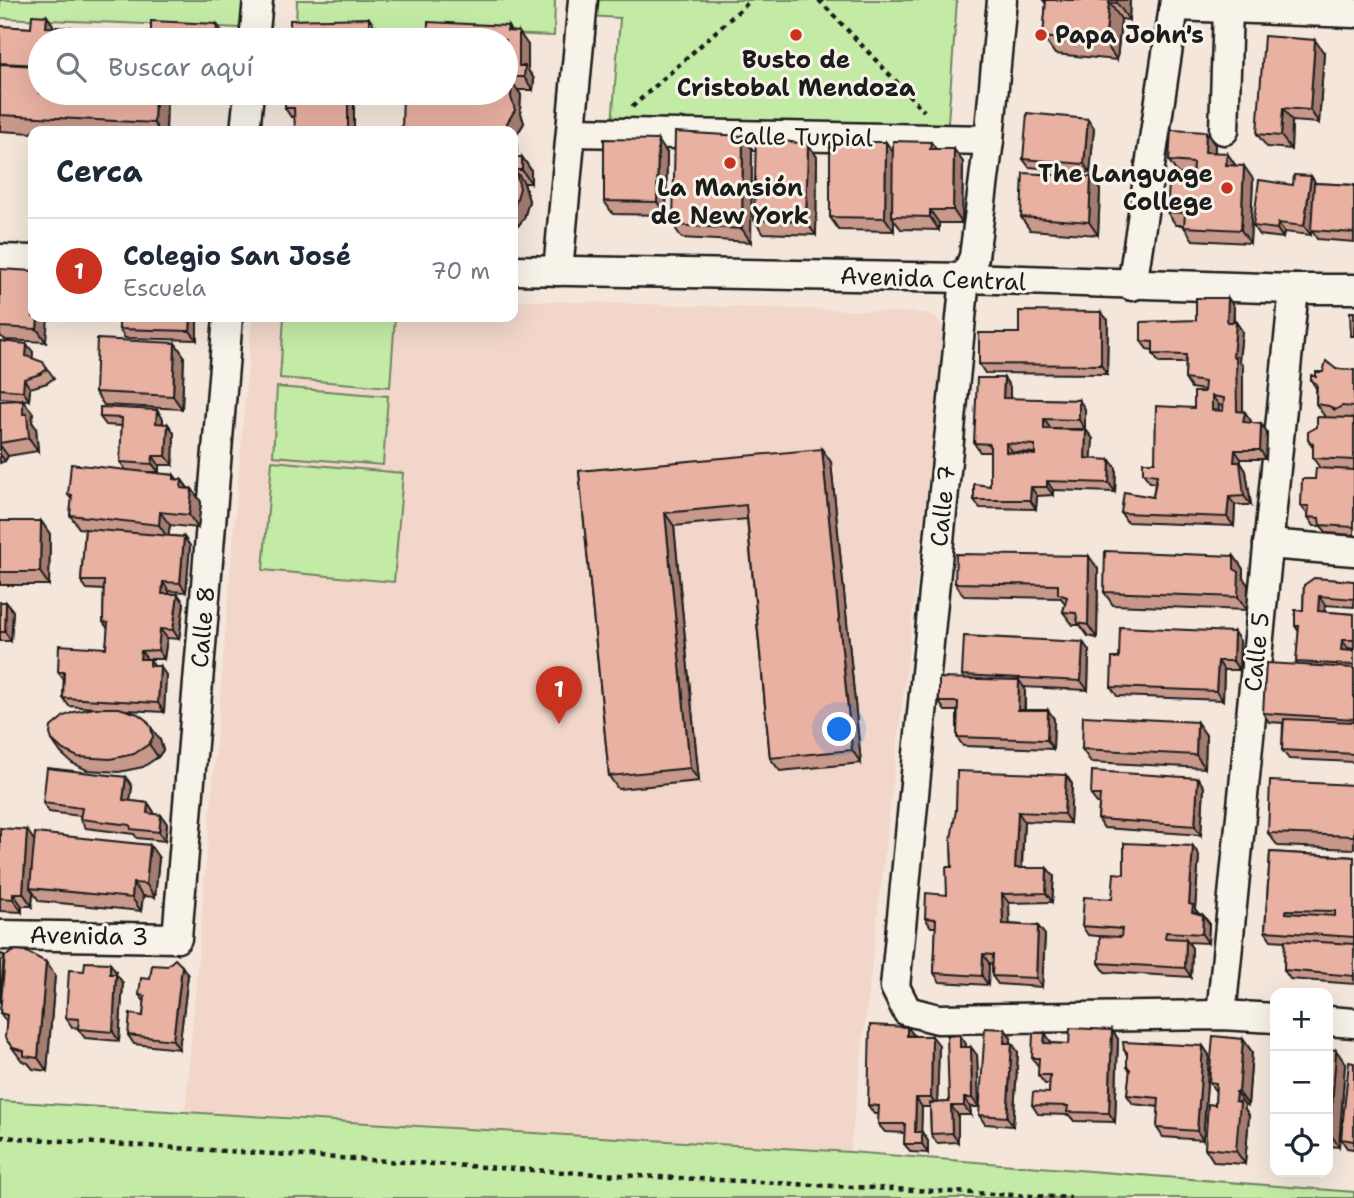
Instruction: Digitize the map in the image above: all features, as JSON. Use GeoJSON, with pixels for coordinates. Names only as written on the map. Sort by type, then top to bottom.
{"type":"FeatureCollection","features":[{"type":"Feature","properties":{"kind":"street"},"geometry":{"type":"LineString","coordinates":[[255,28],[258,0]]}},
{"type":"Feature","properties":{"kind":"street"},"geometry":{"type":"LineString","coordinates":[[558,271],[583,0]]}},
{"type":"Feature","properties":{"kind":"street","name":"Calle 7"},"geometry":{"type":"LineString","coordinates":[[1002,0],[989,140],[974,257],[965,278],[895,988],[907,1011],[938,1019],[1221,1014]]}},
{"type":"Feature","properties":{"kind":"street"},"geometry":{"type":"LineString","coordinates":[[1132,286],[1175,3],[1228,9],[1354,13]]}},
{"type":"Feature","properties":{"kind":"street"},"geometry":{"type":"LineString","coordinates":[[1224,130],[1228,9]]}},
{"type":"Feature","properties":{"kind":"street"},"geometry":{"type":"LineString","coordinates":[[246,126],[248,105]]}},
{"type":"Feature","properties":{"kind":"street","name":"Calle Turpial"},"geometry":{"type":"LineString","coordinates":[[572,132],[989,140]]}},
{"type":"Feature","properties":{"kind":"street"},"geometry":{"type":"LineString","coordinates":[[0,259],[28,260]]}},
{"type":"Feature","properties":{"kind":"street","name":"Avenida Central"},"geometry":{"type":"LineString","coordinates":[[518,270],[965,278],[1132,286],[1354,289]]}},
{"type":"Feature","properties":{"kind":"street","name":"Calle 5"},"geometry":{"type":"LineString","coordinates":[[1221,1014],[1294,289]]}},
{"type":"Feature","properties":{"kind":"street","name":"Calle 8"},"geometry":{"type":"LineString","coordinates":[[177,938],[229,322]]}},
{"type":"Feature","properties":{"kind":"street"},"geometry":{"type":"LineString","coordinates":[[1268,544],[1354,551]]}},
{"type":"Feature","properties":{"kind":"street","name":"Avenida 3"},"geometry":{"type":"LineString","coordinates":[[0,935],[177,938]]}},
{"type":"Feature","properties":{"kind":"street"},"geometry":{"type":"LineString","coordinates":[[1221,1014],[1270,1018]]}},
{"type":"Feature","properties":{"kind":"street"},"geometry":{"type":"LineString","coordinates":[[1333,1021],[1354,1023]]}},
{"type":"Feature","properties":{"kind":"path"},"geometry":{"type":"LineString","coordinates":[[604,133],[751,0]]}},
{"type":"Feature","properties":{"kind":"path"},"geometry":{"type":"LineString","coordinates":[[819,0],[950,139]]}},
{"type":"Feature","properties":{"kind":"path"},"geometry":{"type":"LineString","coordinates":[[0,1137],[580,1173],[1071,1198]]}},
{"type":"Feature","properties":{"kind":"shaded area"},"geometry":{"type":"Polygon","coordinates":[[[518,300],[926,313],[939,321],[945,335],[850,1152],[185,1113],[252,322],[518,322],[518,300]]]}},
{"type":"Feature","properties":{"kind":"green space"},"geometry":{"type":"Polygon","coordinates":[[[0,0],[242,0],[241,28],[0,18],[0,0]]]}},
{"type":"Feature","properties":{"kind":"green space"},"geometry":{"type":"Polygon","coordinates":[[[297,0],[555,0],[554,36],[518,34],[518,28],[296,25],[297,0]]]}},
{"type":"Feature","properties":{"kind":"green space"},"geometry":{"type":"Polygon","coordinates":[[[590,0],[957,0],[947,136],[612,125],[620,18],[588,16],[590,0]]]}},
{"type":"Feature","properties":{"kind":"green space"},"geometry":{"type":"Polygon","coordinates":[[[284,322],[395,322],[390,387],[280,378],[284,322]]]}},
{"type":"Feature","properties":{"kind":"green space"},"geometry":{"type":"Polygon","coordinates":[[[277,387],[388,396],[383,465],[273,456],[277,387]]]}},
{"type":"Feature","properties":{"kind":"green space"},"geometry":{"type":"Polygon","coordinates":[[[272,461],[403,473],[394,582],[263,570],[272,461]]]}},
{"type":"Feature","properties":{"kind":"green space"},"geometry":{"type":"Polygon","coordinates":[[[0,1101],[850,1152],[1354,1192],[1354,1198],[0,1198],[0,1101]]]}},
{"type":"Feature","properties":{"kind":"building"},"geometry":{"type":"Polygon","coordinates":[[[1046,0],[1117,0],[1117,3],[1109,2],[1105,43],[1043,37],[1046,0]]]}},
{"type":"Feature","properties":{"kind":"building"},"geometry":{"type":"Polygon","coordinates":[[[32,15],[47,16],[46,27],[71,28],[31,28],[32,15]]]}},
{"type":"Feature","properties":{"kind":"building"},"geometry":{"type":"Polygon","coordinates":[[[369,18],[369,28],[290,28],[290,20],[369,18]]]}},
{"type":"Feature","properties":{"kind":"building"},"geometry":{"type":"Polygon","coordinates":[[[151,21],[217,24],[217,28],[151,28],[151,21]]]}},
{"type":"Feature","properties":{"kind":"building"},"geometry":{"type":"Polygon","coordinates":[[[428,22],[508,26],[508,28],[428,28],[428,22]]]}},
{"type":"Feature","properties":{"kind":"building"},"geometry":{"type":"Polygon","coordinates":[[[0,26],[31,28],[28,28],[28,64],[0,63],[0,26]]]}},
{"type":"Feature","properties":{"kind":"building"},"geometry":{"type":"Polygon","coordinates":[[[518,32],[519,66],[525,66],[524,77],[518,77],[518,32]]]}},
{"type":"Feature","properties":{"kind":"building"},"geometry":{"type":"Polygon","coordinates":[[[1264,36],[1315,40],[1310,110],[1283,108],[1281,136],[1257,134],[1264,36]]]}},
{"type":"Feature","properties":{"kind":"building"},"geometry":{"type":"Polygon","coordinates":[[[0,64],[28,65],[28,105],[155,105],[154,123],[0,115],[0,64]]]}},
{"type":"Feature","properties":{"kind":"building"},"geometry":{"type":"Polygon","coordinates":[[[285,105],[348,105],[348,126],[295,126],[294,108],[285,108],[285,105]]]}},
{"type":"Feature","properties":{"kind":"building"},"geometry":{"type":"Polygon","coordinates":[[[403,105],[513,105],[515,110],[507,126],[402,126],[403,105]]]}},
{"type":"Feature","properties":{"kind":"building"},"geometry":{"type":"Polygon","coordinates":[[[1027,113],[1088,119],[1084,164],[1023,159],[1027,113]]]}},
{"type":"Feature","properties":{"kind":"building","name":"The Language College"},"geometry":{"type":"Polygon","coordinates":[[[1171,130],[1206,132],[1205,152],[1227,153],[1226,165],[1244,166],[1241,230],[1184,227],[1185,213],[1167,212],[1169,184],[1192,186],[1193,163],[1169,161],[1171,130]]]}},
{"type":"Feature","properties":{"kind":"building"},"geometry":{"type":"Polygon","coordinates":[[[675,132],[743,136],[742,229],[673,225],[675,132]]]}},
{"type":"Feature","properties":{"kind":"building"},"geometry":{"type":"Polygon","coordinates":[[[756,138],[808,144],[806,222],[754,220],[756,138]]]}},
{"type":"Feature","properties":{"kind":"building"},"geometry":{"type":"Polygon","coordinates":[[[604,139],[658,140],[657,202],[604,201],[604,139]]]}},
{"type":"Feature","properties":{"kind":"building"},"geometry":{"type":"Polygon","coordinates":[[[893,141],[931,142],[930,149],[954,149],[953,210],[930,210],[930,217],[892,216],[893,141]]]}},
{"type":"Feature","properties":{"kind":"building"},"geometry":{"type":"Polygon","coordinates":[[[830,142],[886,142],[885,218],[830,217],[830,142]]]}},
{"type":"Feature","properties":{"kind":"building"},"geometry":{"type":"Polygon","coordinates":[[[518,157],[522,157],[522,170],[518,170],[518,157]]]}},
{"type":"Feature","properties":{"kind":"building"},"geometry":{"type":"Polygon","coordinates":[[[1023,173],[1091,177],[1089,222],[1021,217],[1023,173]]]}},
{"type":"Feature","properties":{"kind":"building"},"geometry":{"type":"Polygon","coordinates":[[[1294,175],[1311,176],[1304,226],[1278,223],[1277,229],[1253,226],[1259,180],[1293,185],[1294,175]]]}},
{"type":"Feature","properties":{"kind":"building"},"geometry":{"type":"Polygon","coordinates":[[[1314,183],[1354,185],[1354,233],[1311,230],[1314,183]]]}},
{"type":"Feature","properties":{"kind":"building"},"geometry":{"type":"Polygon","coordinates":[[[0,269],[28,271],[28,322],[38,322],[37,329],[0,327],[0,269]]]}},
{"type":"Feature","properties":{"kind":"building"},"geometry":{"type":"Polygon","coordinates":[[[1196,298],[1228,298],[1227,322],[1236,322],[1233,357],[1236,357],[1237,411],[1245,412],[1243,422],[1261,424],[1260,450],[1235,450],[1234,462],[1240,462],[1244,496],[1229,497],[1227,517],[1121,513],[1124,492],[1153,497],[1157,475],[1143,473],[1143,462],[1155,462],[1156,406],[1194,408],[1194,392],[1204,392],[1205,382],[1185,379],[1186,355],[1153,354],[1153,342],[1141,341],[1141,322],[1196,320],[1196,298]],[[1212,396],[1212,410],[1223,411],[1224,398],[1212,396]]]}},
{"type":"Feature","properties":{"kind":"building"},"geometry":{"type":"Polygon","coordinates":[[[1019,311],[1101,312],[1101,365],[979,364],[979,333],[1019,333],[1019,311]]]}},
{"type":"Feature","properties":{"kind":"building"},"geometry":{"type":"Polygon","coordinates":[[[1350,312],[1354,312],[1354,336],[1351,336],[1350,312]]]}},
{"type":"Feature","properties":{"kind":"building"},"geometry":{"type":"Polygon","coordinates":[[[119,322],[191,322],[190,331],[119,329],[119,322]]]}},
{"type":"Feature","properties":{"kind":"building"},"geometry":{"type":"Polygon","coordinates":[[[97,339],[175,343],[173,396],[95,392],[97,339]]]}},
{"type":"Feature","properties":{"kind":"building"},"geometry":{"type":"Polygon","coordinates":[[[0,341],[27,344],[26,356],[43,362],[47,369],[24,379],[23,391],[0,389],[0,341]]]}},
{"type":"Feature","properties":{"kind":"building"},"geometry":{"type":"Polygon","coordinates":[[[1326,361],[1336,369],[1354,370],[1354,407],[1342,406],[1335,410],[1316,404],[1317,384],[1311,380],[1311,375],[1316,377],[1316,372],[1323,372],[1326,361]]]}},
{"type":"Feature","properties":{"kind":"building"},"geometry":{"type":"Polygon","coordinates":[[[977,378],[1004,378],[1003,398],[1079,400],[1079,420],[1044,419],[1044,429],[1086,430],[1085,458],[1110,460],[1109,483],[1047,481],[1047,487],[1031,487],[1030,500],[974,500],[974,484],[990,486],[990,444],[974,443],[977,378]],[[1006,443],[1006,452],[1035,455],[1035,445],[1006,443]]]}},
{"type":"Feature","properties":{"kind":"building"},"geometry":{"type":"Polygon","coordinates":[[[23,400],[23,414],[27,414],[29,438],[0,443],[0,401],[23,400]]]}},
{"type":"Feature","properties":{"kind":"building"},"geometry":{"type":"Polygon","coordinates":[[[100,407],[157,410],[156,423],[168,424],[166,456],[153,456],[152,464],[120,462],[122,418],[100,417],[100,407]]]}},
{"type":"Feature","properties":{"kind":"building"},"geometry":{"type":"Polygon","coordinates":[[[1317,417],[1354,418],[1354,460],[1313,458],[1313,444],[1308,440],[1308,432],[1317,427],[1317,417]]]}},
{"type":"Feature","properties":{"kind":"building"},"geometry":{"type":"Polygon","coordinates":[[[822,449],[852,750],[770,758],[746,505],[665,513],[690,768],[609,776],[579,471],[822,449]]]}},
{"type":"Feature","properties":{"kind":"building"},"geometry":{"type":"Polygon","coordinates":[[[71,464],[174,475],[174,479],[182,480],[181,488],[192,489],[189,515],[160,512],[159,525],[70,515],[72,495],[68,495],[71,464]]]}},
{"type":"Feature","properties":{"kind":"building"},"geometry":{"type":"Polygon","coordinates":[[[1316,468],[1354,470],[1354,527],[1320,525],[1319,518],[1308,517],[1309,506],[1301,506],[1302,479],[1315,479],[1316,468]]]}},
{"type":"Feature","properties":{"kind":"building"},"geometry":{"type":"Polygon","coordinates":[[[0,521],[41,521],[40,572],[0,572],[0,521]]]}},
{"type":"Feature","properties":{"kind":"building"},"geometry":{"type":"Polygon","coordinates":[[[85,529],[184,537],[180,583],[163,582],[162,594],[178,594],[173,630],[160,629],[158,650],[141,651],[140,659],[150,659],[150,666],[160,666],[158,703],[63,698],[64,672],[58,672],[59,645],[106,648],[108,623],[103,622],[104,581],[81,581],[85,529]]]}},
{"type":"Feature","properties":{"kind":"building"},"geometry":{"type":"Polygon","coordinates":[[[1105,551],[1234,556],[1234,569],[1239,572],[1238,597],[1104,592],[1105,551]]]}},
{"type":"Feature","properties":{"kind":"building"},"geometry":{"type":"Polygon","coordinates":[[[956,554],[1089,556],[1088,625],[1078,623],[1076,613],[1063,612],[1067,597],[1058,594],[1058,585],[955,583],[956,554]]]}},
{"type":"Feature","properties":{"kind":"building"},"geometry":{"type":"Polygon","coordinates":[[[1314,578],[1354,581],[1354,599],[1319,596],[1318,611],[1354,614],[1354,640],[1342,640],[1341,650],[1354,651],[1354,665],[1296,662],[1299,626],[1295,626],[1295,610],[1303,610],[1304,585],[1314,578]]]}},
{"type":"Feature","properties":{"kind":"building"},"geometry":{"type":"Polygon","coordinates":[[[0,602],[6,602],[5,632],[0,632],[0,602]]]}},
{"type":"Feature","properties":{"kind":"building"},"geometry":{"type":"Polygon","coordinates":[[[1120,627],[1234,632],[1233,661],[1218,661],[1216,691],[1111,687],[1112,658],[1119,658],[1120,627]]]}},
{"type":"Feature","properties":{"kind":"building"},"geometry":{"type":"Polygon","coordinates":[[[964,636],[1083,642],[1081,681],[962,675],[964,636]]]}},
{"type":"Feature","properties":{"kind":"building"},"geometry":{"type":"Polygon","coordinates":[[[1266,663],[1354,668],[1354,719],[1263,713],[1266,663]]]}},
{"type":"Feature","properties":{"kind":"building"},"geometry":{"type":"Polygon","coordinates":[[[939,678],[1019,680],[1018,710],[1048,710],[1047,740],[957,737],[958,702],[939,702],[939,678]]]}},
{"type":"Feature","properties":{"kind":"building"},"geometry":{"type":"Polygon","coordinates":[[[94,708],[119,708],[138,714],[151,727],[153,737],[149,744],[134,754],[110,759],[78,757],[63,750],[52,740],[51,727],[64,716],[94,708]]]}},
{"type":"Feature","properties":{"kind":"building"},"geometry":{"type":"Polygon","coordinates":[[[1083,716],[1197,722],[1196,755],[1082,749],[1083,716]]]}},
{"type":"Feature","properties":{"kind":"building"},"geometry":{"type":"Polygon","coordinates":[[[1284,719],[1354,722],[1354,754],[1282,750],[1284,719]]]}},
{"type":"Feature","properties":{"kind":"building"},"geometry":{"type":"Polygon","coordinates":[[[47,768],[126,777],[123,800],[148,803],[147,813],[161,815],[159,832],[131,829],[130,825],[80,819],[82,808],[43,803],[47,768]]]}},
{"type":"Feature","properties":{"kind":"building"},"geometry":{"type":"Polygon","coordinates":[[[957,771],[1066,775],[1064,814],[1018,812],[1015,868],[1047,868],[1046,893],[1002,894],[1003,924],[1038,926],[1036,978],[992,976],[993,955],[983,954],[982,976],[934,973],[936,919],[925,918],[926,893],[947,895],[946,867],[952,867],[951,839],[956,810],[957,771]]]}},
{"type":"Feature","properties":{"kind":"building"},"geometry":{"type":"Polygon","coordinates":[[[1092,771],[1198,778],[1195,826],[1098,819],[1100,795],[1091,795],[1092,771]]]}},
{"type":"Feature","properties":{"kind":"building"},"geometry":{"type":"Polygon","coordinates":[[[1270,781],[1354,785],[1354,836],[1268,833],[1270,781]]]}},
{"type":"Feature","properties":{"kind":"building"},"geometry":{"type":"Polygon","coordinates":[[[0,828],[27,830],[23,893],[13,893],[13,899],[0,898],[0,828]]]}},
{"type":"Feature","properties":{"kind":"building"},"geometry":{"type":"Polygon","coordinates":[[[35,833],[150,845],[146,884],[133,883],[132,898],[30,888],[35,833]]]}},
{"type":"Feature","properties":{"kind":"building"},"geometry":{"type":"Polygon","coordinates":[[[1124,843],[1193,846],[1189,904],[1193,905],[1192,912],[1203,915],[1202,934],[1166,932],[1165,938],[1186,939],[1185,968],[1099,963],[1100,936],[1121,937],[1122,929],[1082,926],[1084,897],[1112,899],[1114,873],[1124,874],[1124,843]]]}},
{"type":"Feature","properties":{"kind":"building"},"geometry":{"type":"Polygon","coordinates":[[[1270,852],[1354,857],[1354,937],[1265,931],[1270,852]],[[1286,910],[1286,913],[1335,916],[1335,911],[1286,910]]]}},
{"type":"Feature","properties":{"kind":"building"},"geometry":{"type":"Polygon","coordinates":[[[1285,940],[1354,944],[1354,976],[1284,970],[1285,940]]]}},
{"type":"Feature","properties":{"kind":"building"},"geometry":{"type":"Polygon","coordinates":[[[16,950],[25,951],[46,962],[38,1058],[24,1056],[24,1051],[13,1048],[5,1038],[7,1015],[0,1013],[5,956],[16,950]]]}},
{"type":"Feature","properties":{"kind":"building"},"geometry":{"type":"Polygon","coordinates":[[[0,954],[4,955],[1,994],[0,994],[0,954]]]}},
{"type":"Feature","properties":{"kind":"building"},"geometry":{"type":"Polygon","coordinates":[[[175,959],[182,966],[173,1040],[128,1035],[130,1014],[143,1016],[145,996],[139,995],[141,978],[150,979],[152,965],[167,966],[175,959]]]}},
{"type":"Feature","properties":{"kind":"building"},"geometry":{"type":"Polygon","coordinates":[[[85,962],[110,963],[110,974],[116,974],[113,1032],[78,1029],[79,1019],[66,1018],[69,970],[84,971],[85,962]]]}},
{"type":"Feature","properties":{"kind":"building"},"geometry":{"type":"Polygon","coordinates":[[[870,1025],[907,1027],[907,1036],[932,1036],[931,1098],[916,1098],[915,1132],[922,1132],[922,1144],[904,1144],[905,1124],[878,1124],[879,1106],[868,1105],[870,1025]]]}},
{"type":"Feature","properties":{"kind":"building"},"geometry":{"type":"Polygon","coordinates":[[[985,1028],[1005,1029],[1004,1043],[1012,1043],[1007,1117],[979,1115],[985,1028]]]}},
{"type":"Feature","properties":{"kind":"building"},"geometry":{"type":"Polygon","coordinates":[[[1070,1028],[1112,1030],[1109,1113],[1067,1112],[1068,1106],[1032,1105],[1033,1092],[1049,1093],[1050,1075],[1038,1075],[1039,1058],[1032,1058],[1033,1033],[1045,1033],[1044,1043],[1069,1044],[1070,1028]]]}},
{"type":"Feature","properties":{"kind":"building"},"geometry":{"type":"Polygon","coordinates":[[[960,1035],[960,1047],[971,1047],[972,1098],[964,1098],[964,1106],[951,1106],[952,1133],[931,1134],[930,1103],[949,1102],[947,1036],[960,1035]]]}},
{"type":"Feature","properties":{"kind":"building"},"geometry":{"type":"Polygon","coordinates":[[[1213,1036],[1243,1039],[1239,1092],[1236,1092],[1235,1101],[1240,1102],[1236,1151],[1205,1148],[1208,1104],[1215,1105],[1216,1083],[1209,1082],[1213,1036]]]}},
{"type":"Feature","properties":{"kind":"building"},"geometry":{"type":"Polygon","coordinates":[[[1123,1042],[1203,1046],[1197,1131],[1157,1128],[1159,1098],[1127,1095],[1130,1069],[1127,1067],[1127,1052],[1123,1042]]]}},
{"type":"Feature","properties":{"kind":"building"},"geometry":{"type":"Polygon","coordinates":[[[1333,1050],[1336,1050],[1333,1092],[1333,1050]]]}},
{"type":"Feature","properties":{"kind":"building"},"geometry":{"type":"Polygon","coordinates":[[[1349,1062],[1354,1063],[1354,1141],[1341,1139],[1349,1062]]]}},
{"type":"Feature","properties":{"kind":"place","name":"Busto de Cristobal Mendoza"},"geometry":{"type":"Point","coordinates":[796,35]}},
{"type":"Feature","properties":{"kind":"place","name":"Papa John's"},"geometry":{"type":"Point","coordinates":[1041,35]}},
{"type":"Feature","properties":{"kind":"place","name":"La Mansión de New York"},"geometry":{"type":"Point","coordinates":[730,163]}},
{"type":"Feature","properties":{"kind":"place","name":"The Language College"},"geometry":{"type":"Point","coordinates":[1227,188]}},
{"type":"Feature","properties":{"kind":"place","name":"Colegio San José"},"geometry":{"type":"Point","coordinates":[559,724]}}]}
